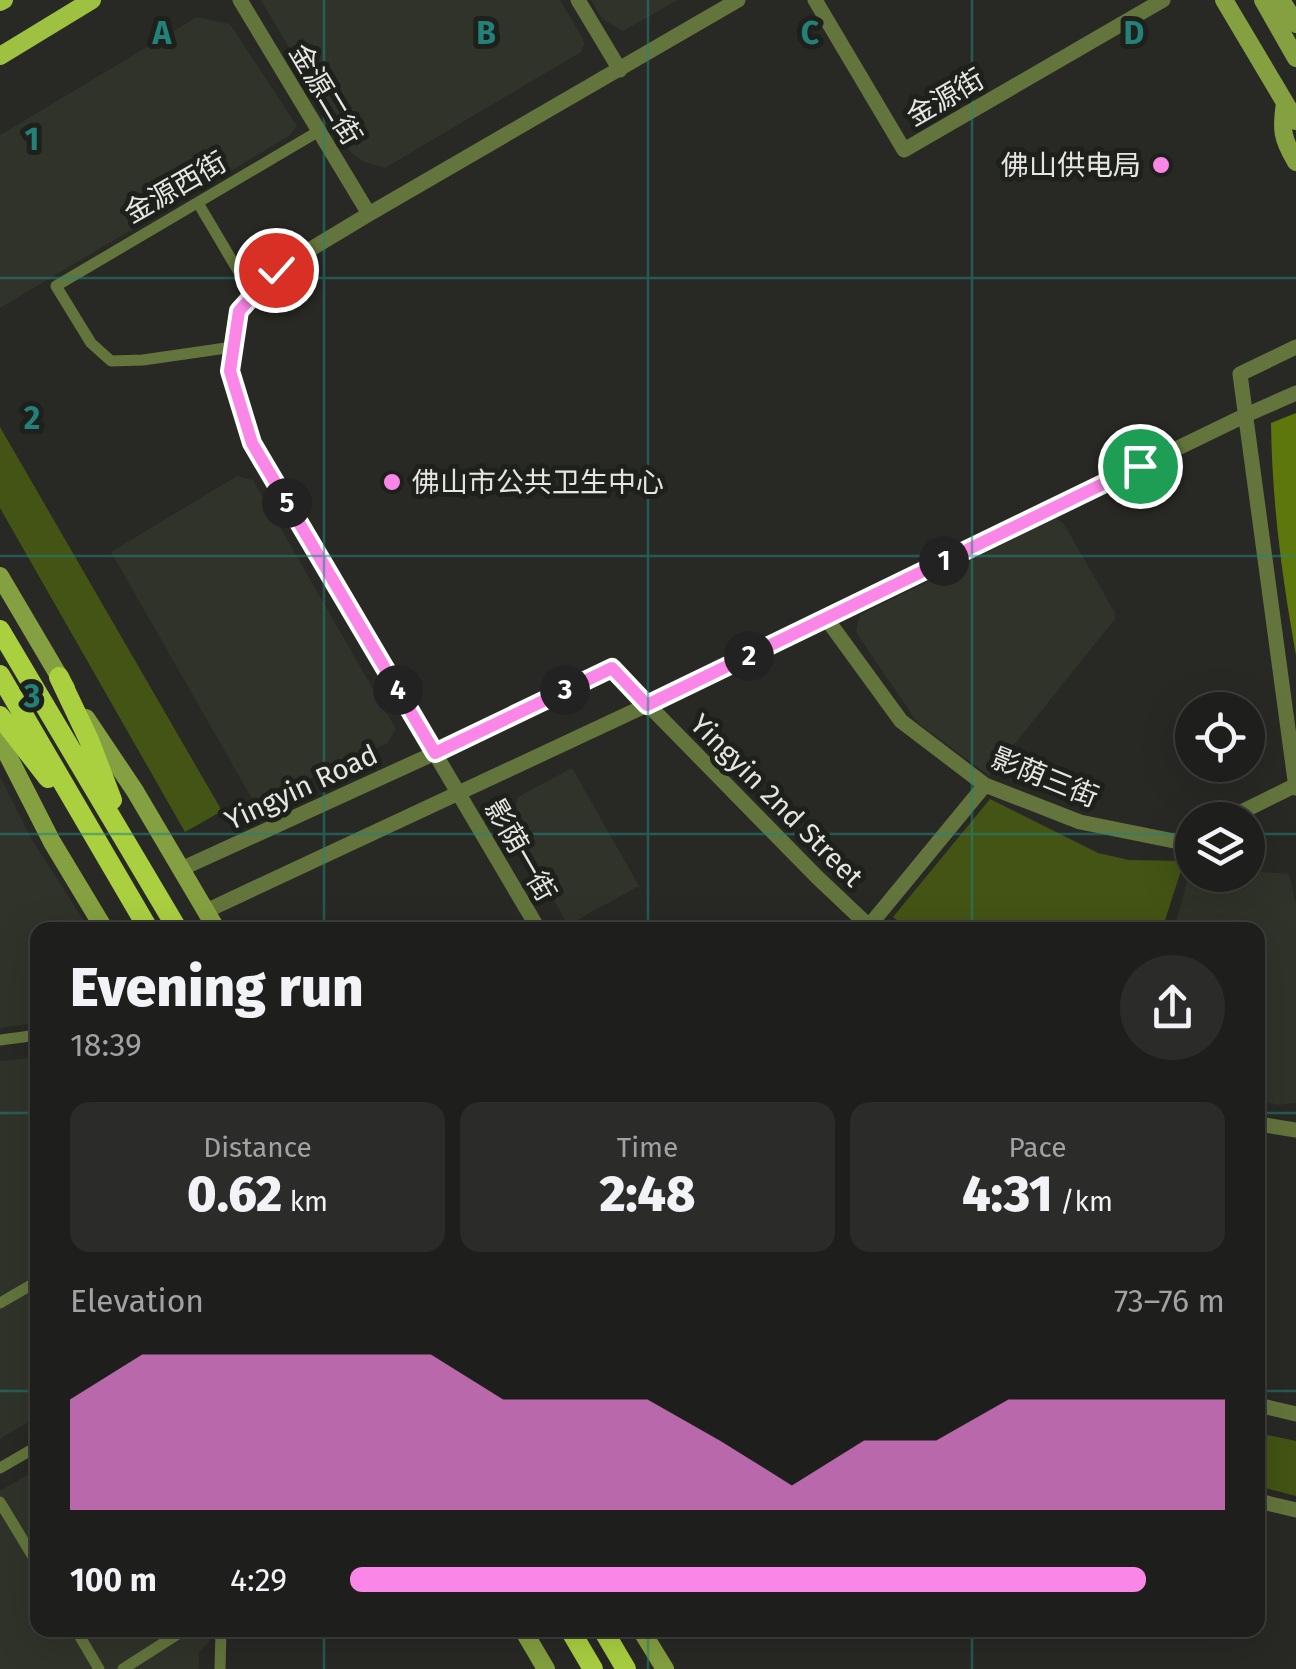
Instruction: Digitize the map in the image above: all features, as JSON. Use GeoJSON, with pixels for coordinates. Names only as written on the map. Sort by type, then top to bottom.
{"type":"FeatureCollection","features":[{"type":"Feature","properties":{"kind":"highway"},"geometry":{"type":"LineString","coordinates":[[0,630],[173,922]]}},
{"type":"Feature","properties":{"kind":"highway"},"geometry":{"type":"LineString","coordinates":[[0,675],[144,922]]}},
{"type":"Feature","properties":{"kind":"highway"},"geometry":{"type":"LineString","coordinates":[[59,677],[89,740],[129,848]]}},
{"type":"Feature","properties":{"kind":"highway"},"geometry":{"type":"LineString","coordinates":[[0,716],[107,858]]}},
{"type":"Feature","properties":{"kind":"highway"},"geometry":{"type":"LineString","coordinates":[[574,1637],[594,1669]]}},
{"type":"Feature","properties":{"kind":"highway"},"geometry":{"type":"LineString","coordinates":[[607,1637],[626,1669]]}},
{"type":"Feature","properties":{"kind":"main road"},"geometry":{"type":"LineString","coordinates":[[0,56],[92,0]]}},
{"type":"Feature","properties":{"kind":"main road"},"geometry":{"type":"LineString","coordinates":[[1224,0],[1296,121]]}},
{"type":"Feature","properties":{"kind":"main road"},"geometry":{"type":"LineString","coordinates":[[1262,0],[1296,58]]}},
{"type":"Feature","properties":{"kind":"main road"},"geometry":{"type":"LineString","coordinates":[[1281,0],[1296,24]]}},
{"type":"Feature","properties":{"kind":"main road"},"geometry":{"type":"LineString","coordinates":[[1286,104],[1284,141],[1296,162]]}},
{"type":"Feature","properties":{"kind":"main road"},"geometry":{"type":"LineString","coordinates":[[0,576],[212,922]]}},
{"type":"Feature","properties":{"kind":"main road"},"geometry":{"type":"LineString","coordinates":[[0,740],[52,842],[100,922]]}},
{"type":"Feature","properties":{"kind":"main road"},"geometry":{"type":"LineString","coordinates":[[527,1637],[546,1669]]}},
{"type":"Feature","properties":{"kind":"main road"},"geometry":{"type":"LineString","coordinates":[[645,1637],[665,1669]]}},
{"type":"Feature","properties":{"kind":"street","name":"金源二街"},"geometry":{"type":"LineString","coordinates":[[240,0],[369,214]]}},
{"type":"Feature","properties":{"kind":"street"},"geometry":{"type":"LineString","coordinates":[[578,0],[620,70]]}},
{"type":"Feature","properties":{"kind":"street"},"geometry":{"type":"LineString","coordinates":[[233,347],[239,311],[276,270],[738,0]]}},
{"type":"Feature","properties":{"kind":"street","name":"金源街"},"geometry":{"type":"LineString","coordinates":[[815,0],[904,150],[1162,0]]}},
{"type":"Feature","properties":{"kind":"street","name":"金源西街"},"geometry":{"type":"LineString","coordinates":[[233,347],[111,361],[91,343],[56,286],[319,131]]}},
{"type":"Feature","properties":{"kind":"street"},"geometry":{"type":"LineString","coordinates":[[198,203],[253,296]]}},
{"type":"Feature","properties":{"kind":"street","name":"影荫一街"},"geometry":{"type":"LineString","coordinates":[[233,347],[230,371],[252,443],[533,922]]}},
{"type":"Feature","properties":{"kind":"street"},"geometry":{"type":"LineString","coordinates":[[1262,802],[1296,786],[1240,374],[1296,347]]}},
{"type":"Feature","properties":{"kind":"street"},"geometry":{"type":"LineString","coordinates":[[206,911],[460,794],[1296,393]]}},
{"type":"Feature","properties":{"kind":"street","name":"影荫三街"},"geometry":{"type":"LineString","coordinates":[[826,618],[901,721],[985,785],[1080,822],[1175,841]]}},
{"type":"Feature","properties":{"kind":"street","name":"Yingyin Road"},"geometry":{"type":"LineString","coordinates":[[180,869],[612,668],[647,705]]}},
{"type":"Feature","properties":{"kind":"street","name":"Yingyin 2nd Street"},"geometry":{"type":"LineString","coordinates":[[647,705],[865,922]]}},
{"type":"Feature","properties":{"kind":"street"},"geometry":{"type":"LineString","coordinates":[[876,922],[985,785]]}},
{"type":"Feature","properties":{"kind":"street"},"geometry":{"type":"LineString","coordinates":[[0,1040],[30,1036]]}},
{"type":"Feature","properties":{"kind":"street"},"geometry":{"type":"LineString","coordinates":[[1265,1125],[1296,1130]]}},
{"type":"Feature","properties":{"kind":"street"},"geometry":{"type":"LineString","coordinates":[[0,1303],[30,1286]]}},
{"type":"Feature","properties":{"kind":"street"},"geometry":{"type":"LineString","coordinates":[[1265,1407],[1296,1414]]}},
{"type":"Feature","properties":{"kind":"street"},"geometry":{"type":"LineString","coordinates":[[0,1468],[30,1451]]}},
{"type":"Feature","properties":{"kind":"street"},"geometry":{"type":"LineString","coordinates":[[0,1502],[30,1552]]}},
{"type":"Feature","properties":{"kind":"street"},"geometry":{"type":"LineString","coordinates":[[1265,1503],[1296,1510]]}},
{"type":"Feature","properties":{"kind":"street"},"geometry":{"type":"LineString","coordinates":[[80,1637],[99,1669]]}},
{"type":"Feature","properties":{"kind":"street"},"geometry":{"type":"LineString","coordinates":[[124,1669],[173,1637]]}},
{"type":"Feature","properties":{"kind":"street"},"geometry":{"type":"LineString","coordinates":[[220,1669],[222,1637]]}},
{"type":"Feature","properties":{"kind":"shaded area"},"geometry":{"type":"Polygon","coordinates":[[[261,0],[560,0],[584,44],[581,52],[385,168],[351,153],[261,0]]]}},
{"type":"Feature","properties":{"kind":"shaded area"},"geometry":{"type":"Polygon","coordinates":[[[591,0],[678,0],[623,31],[602,19],[591,0]]]}},
{"type":"Feature","properties":{"kind":"shaded area"},"geometry":{"type":"Polygon","coordinates":[[[197,17],[230,24],[297,126],[289,136],[0,308],[0,135],[197,17]]]}},
{"type":"Feature","properties":{"kind":"shaded area"},"geometry":{"type":"Polygon","coordinates":[[[1296,413],[1296,655],[1279,540],[1271,423],[1296,413]]]}},
{"type":"Feature","properties":{"kind":"shaded area"},"geometry":{"type":"Polygon","coordinates":[[[0,427],[222,811],[185,832],[0,508],[0,427]]]}},
{"type":"Feature","properties":{"kind":"shaded area"},"geometry":{"type":"Polygon","coordinates":[[[237,476],[253,480],[396,729],[388,743],[255,804],[111,552],[237,476]]]}},
{"type":"Feature","properties":{"kind":"shaded area"},"geometry":{"type":"Polygon","coordinates":[[[1056,518],[1064,524],[1115,619],[989,776],[917,722],[856,632],[860,615],[1056,518]]]}},
{"type":"Feature","properties":{"kind":"shaded area"},"geometry":{"type":"Polygon","coordinates":[[[572,768],[639,886],[573,922],[566,922],[511,824],[518,797],[572,768]]]}},
{"type":"Feature","properties":{"kind":"shaded area"},"geometry":{"type":"Polygon","coordinates":[[[0,776],[32,840],[85,922],[30,922],[30,1024],[0,1028],[0,776]]]}},
{"type":"Feature","properties":{"kind":"shaded area"},"geometry":{"type":"Polygon","coordinates":[[[990,799],[1098,853],[1129,860],[1175,861],[1175,889],[1165,922],[899,922],[893,917],[990,799]]]}},
{"type":"Feature","properties":{"kind":"shaded area"},"geometry":{"type":"Polygon","coordinates":[[[1265,872],[1289,874],[1296,905],[1296,1103],[1265,1102],[1265,922],[1176,922],[1184,892],[1265,892],[1265,872]]]}},
{"type":"Feature","properties":{"kind":"shaded area"},"geometry":{"type":"Polygon","coordinates":[[[30,1058],[30,1421],[0,1439],[0,1061],[30,1058]]]}},
{"type":"Feature","properties":{"kind":"shaded area"},"geometry":{"type":"Polygon","coordinates":[[[1265,1434],[1296,1441],[1296,1496],[1265,1488],[1265,1434]]]}},
{"type":"Feature","properties":{"kind":"shaded area"},"geometry":{"type":"Polygon","coordinates":[[[30,1473],[30,1637],[213,1637],[199,1652],[199,1669],[0,1669],[0,1491],[30,1473]]]}},
{"type":"Feature","properties":{"kind":"place","name":"佛山供电局"},"geometry":{"type":"Point","coordinates":[1161,165]}},
{"type":"Feature","properties":{"kind":"place","name":"佛山市公共卫生中心"},"geometry":{"type":"Point","coordinates":[392,482]}},
{"type":"Feature","properties":{"kind":"route"},"geometry":{"type":"LineString","coordinates":[[276,270],[239,311],[230,371],[252,443],[435,753],[612,668],[647,705],[1140,466]]}}]}
